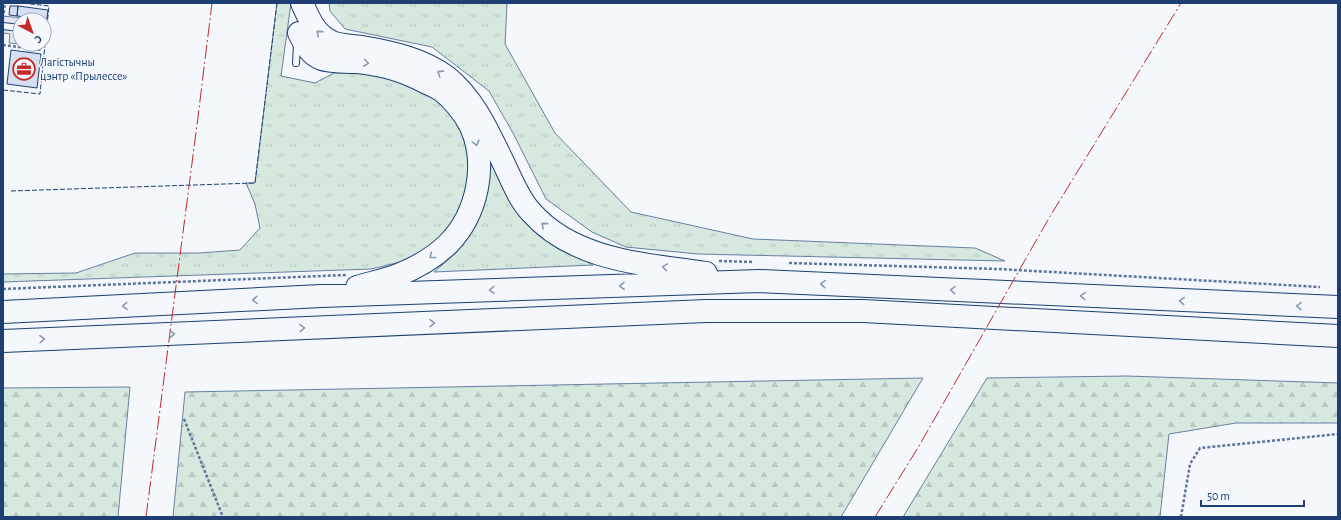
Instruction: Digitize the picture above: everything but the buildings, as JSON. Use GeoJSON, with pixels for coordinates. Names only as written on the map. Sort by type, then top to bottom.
{"type":"FeatureCollection","features":[{"type":"Feature","properties":{"kind":"highway"},"geometry":{"type":"LineString","coordinates":[[300,16],[330,42],[380,50],[406,57],[427,64],[447,77],[462,92],[475,109],[488,130],[515,187],[530,211],[546,227],[572,244],[602,256],[639,263],[760,272],[1338,308]]}},
{"type":"Feature","properties":{"kind":"highway"},"geometry":{"type":"LineString","coordinates":[[300,16],[308,49],[322,59],[391,67],[440,90],[457,105],[471,127],[478,152],[479,175],[475,198],[465,223],[449,243],[426,261],[398,275],[322,296]]}},
{"type":"Feature","properties":{"kind":"highway"},"geometry":{"type":"LineString","coordinates":[[4,312],[760,272]]}},
{"type":"Feature","properties":{"kind":"highway"},"geometry":{"type":"LineString","coordinates":[[3,341],[714,311],[863,311],[1338,336]]}},
{"type":"Feature","properties":{"kind":"lane"},"geometry":{"type":"LineString","coordinates":[[296,63],[300,16]]}},
{"type":"Feature","properties":{"kind":"path"},"geometry":{"type":"LineString","coordinates":[[3,18],[5,3]]}},
{"type":"Feature","properties":{"kind":"path"},"geometry":{"type":"LineString","coordinates":[[714,261],[760,272]]}},
{"type":"Feature","properties":{"kind":"path"},"geometry":{"type":"LineString","coordinates":[[785,263],[998,269],[1322,287]]}},
{"type":"Feature","properties":{"kind":"path"},"geometry":{"type":"LineString","coordinates":[[184,419],[223,517]]}},
{"type":"Feature","properties":{"kind":"path"},"geometry":{"type":"LineString","coordinates":[[1181,517],[1190,464],[1200,448],[1338,434]]}},
{"type":"Feature","properties":{"kind":"green space"},"geometry":{"type":"Polygon","coordinates":[[[277,3],[291,3],[281,76],[315,83],[334,73],[376,72],[418,86],[448,108],[465,128],[471,153],[462,215],[436,245],[409,260],[371,269],[3,282],[3,274],[76,273],[135,253],[200,253],[240,250],[260,228],[255,204],[246,183],[255,183],[277,3]]]}},
{"type":"Feature","properties":{"kind":"green space"},"geometry":{"type":"Polygon","coordinates":[[[329,3],[507,3],[505,44],[555,133],[631,212],[753,239],[975,248],[1005,261],[698,254],[626,247],[592,232],[546,199],[513,133],[489,91],[432,47],[345,29],[330,11],[329,3]]]}},
{"type":"Feature","properties":{"kind":"green space"},"geometry":{"type":"Polygon","coordinates":[[[480,138],[535,230],[554,245],[593,265],[434,272],[457,252],[475,226],[480,138]]]}},
{"type":"Feature","properties":{"kind":"green space"},"geometry":{"type":"Polygon","coordinates":[[[1127,376],[1338,383],[1338,423],[1236,423],[1169,434],[1160,517],[903,517],[987,378],[1127,376]]]}},
{"type":"Feature","properties":{"kind":"green space"},"geometry":{"type":"Polygon","coordinates":[[[923,378],[841,517],[173,517],[185,392],[923,378]]]}},
{"type":"Feature","properties":{"kind":"green space"},"geometry":{"type":"Polygon","coordinates":[[[130,387],[118,517],[3,517],[3,388],[130,387]]]}},
{"type":"Feature","properties":{"kind":"shaded area"},"geometry":{"type":"Polygon","coordinates":[[[3,16],[12,17],[12,43],[9,43],[10,34],[3,33],[3,16]]]}},
{"type":"Feature","properties":{"kind":"fence"},"geometry":{"type":"LineString","coordinates":[[3,90],[40,94],[49,6],[22,3]]}},
{"type":"Feature","properties":{"kind":"fence"},"geometry":{"type":"LineString","coordinates":[[11,191],[255,183],[277,3]]}},
{"type":"Feature","properties":{"kind":"power"},"geometry":{"type":"LineString","coordinates":[[146,517],[212,3]]}},
{"type":"Feature","properties":{"kind":"power"},"geometry":{"type":"LineString","coordinates":[[875,517],[919,446],[1049,218],[1181,3]]}},
{"type":"Feature","properties":{"kind":"place","name":"Лагістычны цэнтр «Прылессе»"},"geometry":{"type":"Point","coordinates":[24,69]}}]}
